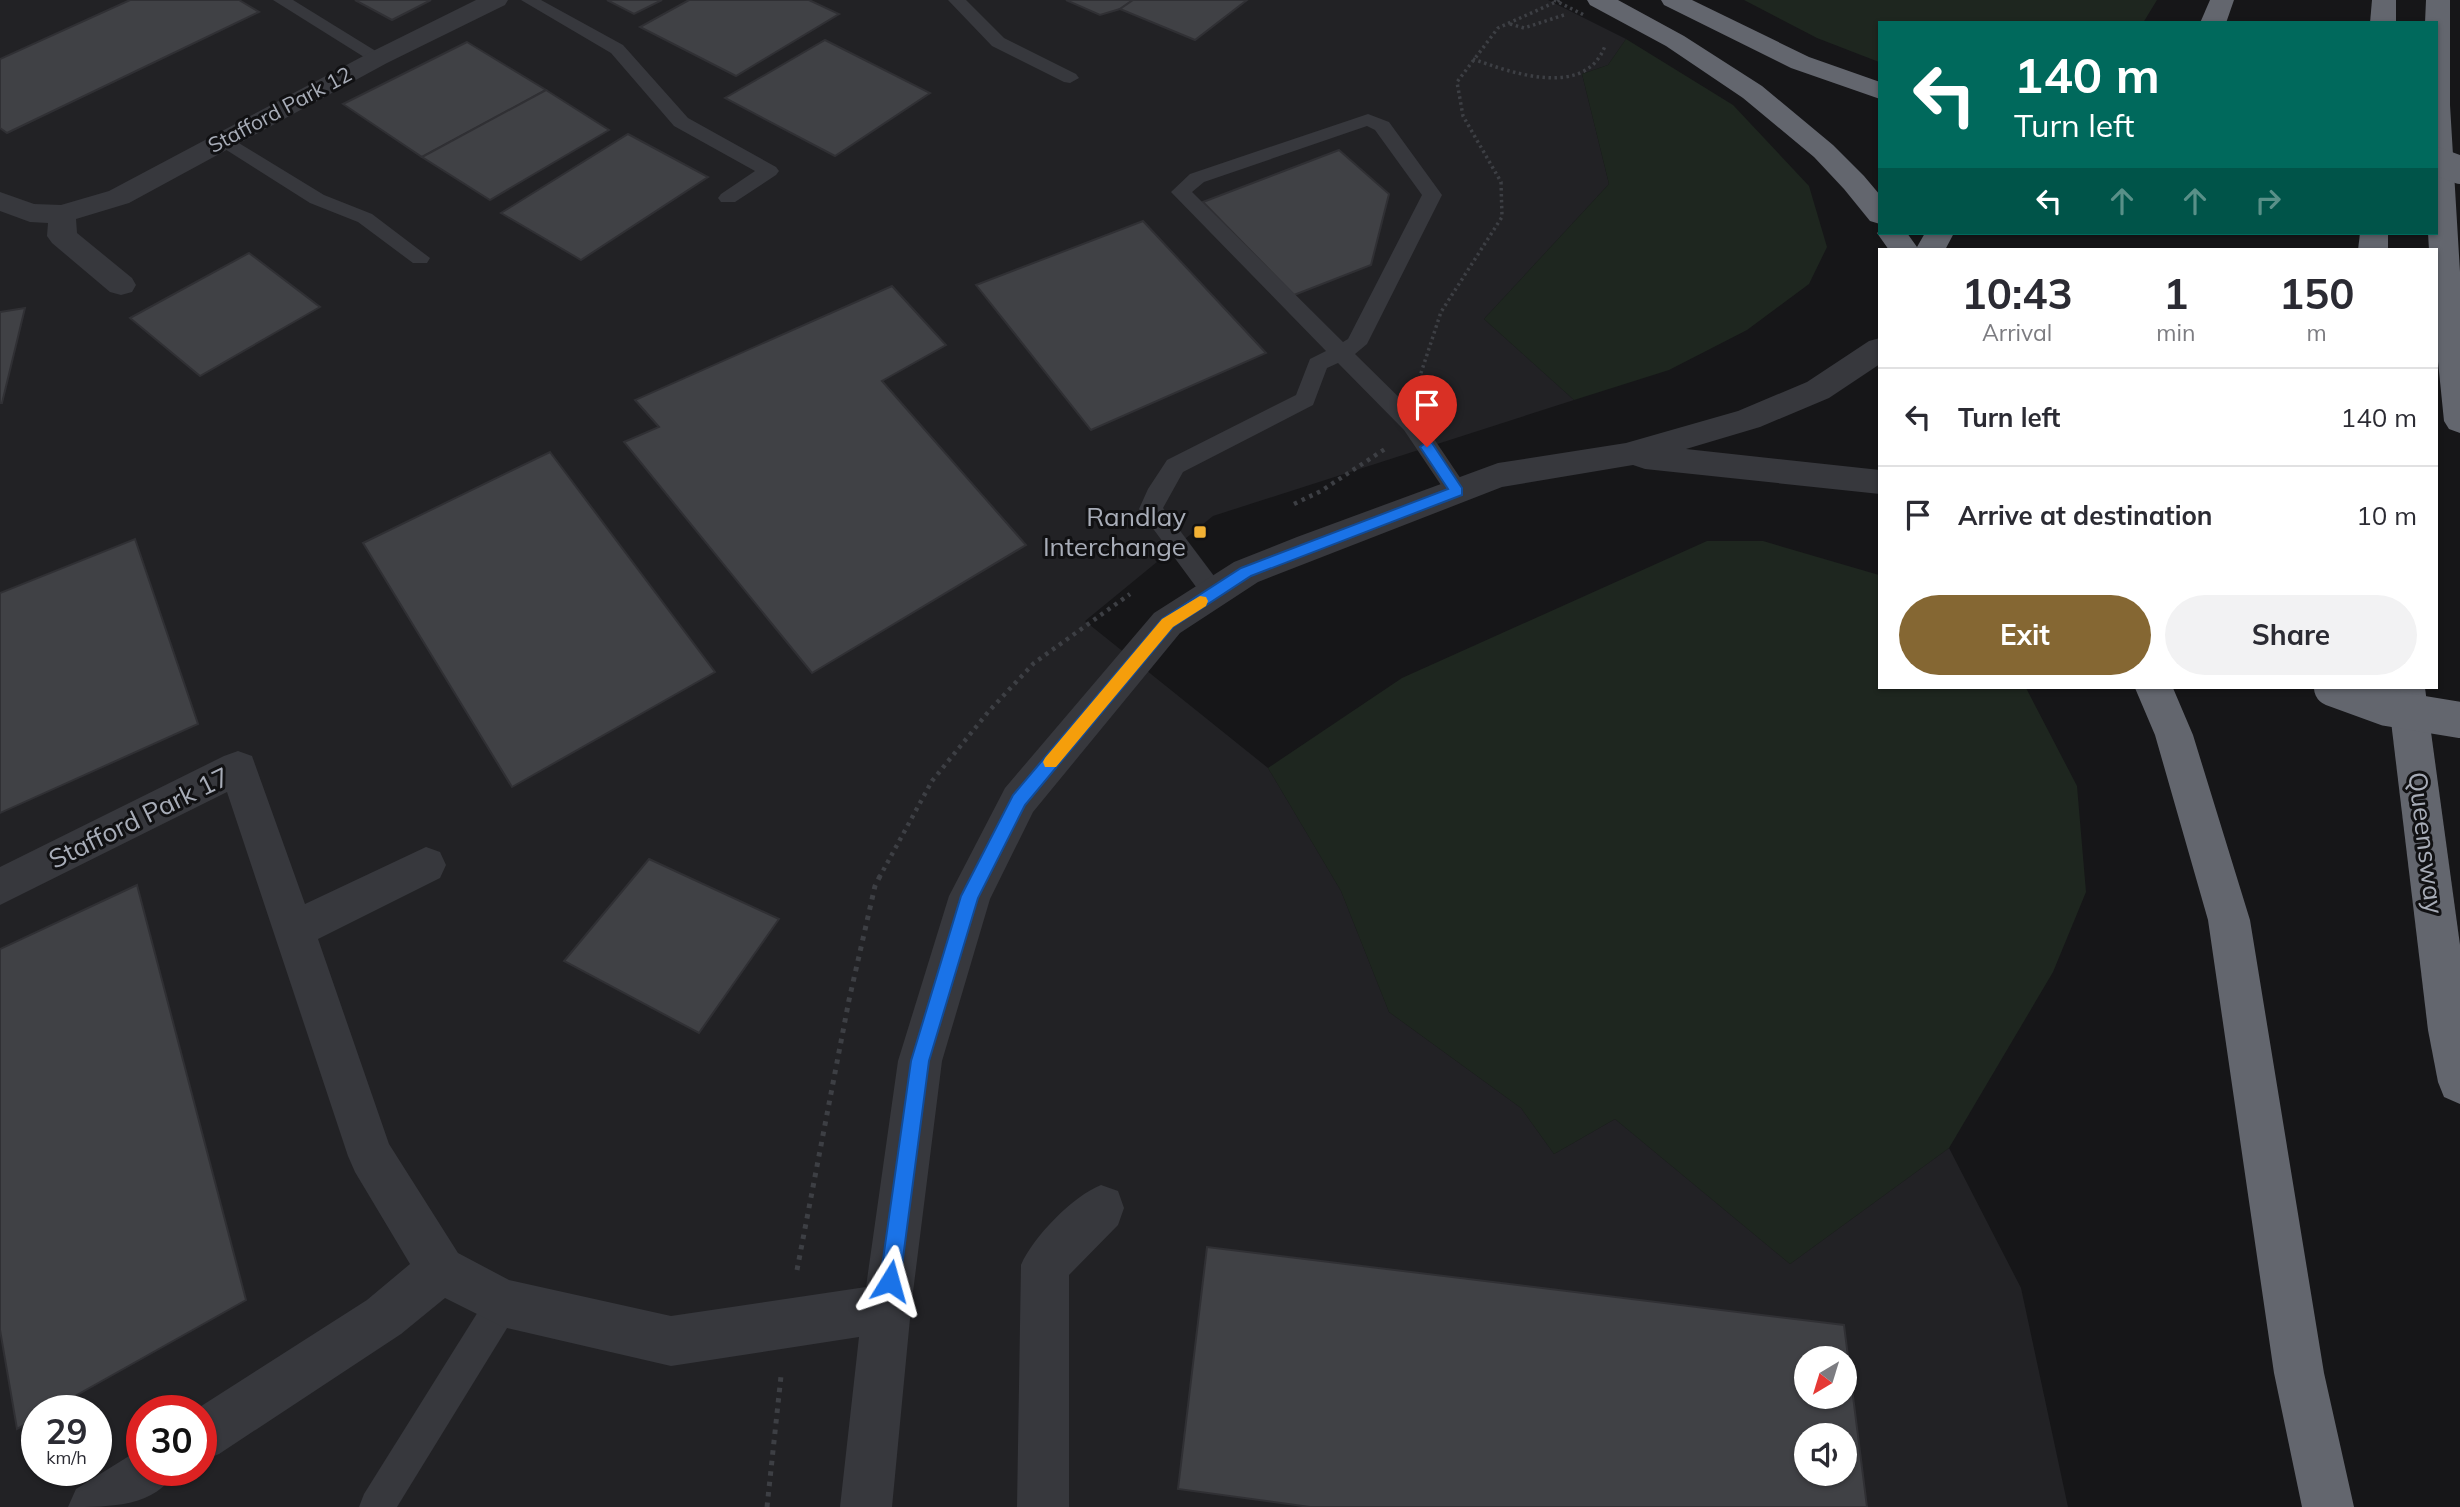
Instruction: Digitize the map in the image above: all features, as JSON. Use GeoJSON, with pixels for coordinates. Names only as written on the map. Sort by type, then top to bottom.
{"type":"FeatureCollection","features":[{"type":"Feature","properties":{"kind":"highway"},"geometry":{"type":"LineString","coordinates":[[1673,0],[1771,48],[1853,84],[1878,91]]}},
{"type":"Feature","properties":{"kind":"highway"},"geometry":{"type":"LineString","coordinates":[[2214,21],[2222,0]]}},
{"type":"Feature","properties":{"kind":"highway"},"geometry":{"type":"LineString","coordinates":[[2383,21],[2384,0]]}},
{"type":"Feature","properties":{"kind":"highway"},"geometry":{"type":"LineString","coordinates":[[2437,21],[2438,0]]}},
{"type":"Feature","properties":{"kind":"highway"},"geometry":{"type":"LineString","coordinates":[[1600,8],[1704,58],[1812,139],[1878,213]]}},
{"type":"Feature","properties":{"kind":"highway"},"geometry":{"type":"LineString","coordinates":[[2438,75],[2444,282],[2460,421]]}},
{"type":"Feature","properties":{"kind":"highway"},"geometry":{"type":"LineString","coordinates":[[2438,162],[2460,170]]}},
{"type":"Feature","properties":{"kind":"highway"},"geometry":{"type":"LineString","coordinates":[[2154,689],[2174,736],[2229,920],[2299,1373],[2328,1507]]}},
{"type":"Feature","properties":{"kind":"highway"},"geometry":{"type":"LineString","coordinates":[[2335,689],[2387,708],[2460,720]]}},
{"type":"Feature","properties":{"kind":"highway","name":"Queensway"},"geometry":{"type":"LineString","coordinates":[[2406,689],[2450,1030],[2460,1082]]}},
{"type":"Feature","properties":{"kind":"street","name":"Stafford Park 12"},"geometry":{"type":"LineString","coordinates":[[0,201],[30,214],[62,214],[119,197],[377,58],[496,0]]}},
{"type":"Feature","properties":{"kind":"street"},"geometry":{"type":"LineString","coordinates":[[62,214],[61,236],[121,285]]}},
{"type":"Feature","properties":{"kind":"street"},"geometry":{"type":"LineString","coordinates":[[866,1507],[887,1308],[920,1061],[970,896],[1019,800],[1167,623],[1246,572],[1498,475],[1626,454],[1749,419],[1807,395],[1878,350]]}},
{"type":"Feature","properties":{"kind":"street"},"geometry":{"type":"LineString","coordinates":[[1626,454],[1878,482]]}},
{"type":"Feature","properties":{"kind":"street","name":"Stafford Park 17"},"geometry":{"type":"LineString","coordinates":[[0,887],[238,768],[371,1156],[441,1270]]}},
{"type":"Feature","properties":{"kind":"street"},"geometry":{"type":"LineString","coordinates":[[293,930],[426,865]]}},
{"type":"Feature","properties":{"kind":"street"},"geometry":{"type":"LineString","coordinates":[[1042,1507],[1045,1265],[1101,1208]]}},
{"type":"Feature","properties":{"kind":"street"},"geometry":{"type":"LineString","coordinates":[[217,1426],[384,1317],[441,1270],[503,1303],[671,1341],[887,1308]]}},
{"type":"Feature","properties":{"kind":"street"},"geometry":{"type":"LineString","coordinates":[[93,1507],[126,1486]]}},
{"type":"Feature","properties":{"kind":"lane"},"geometry":{"type":"LineString","coordinates":[[281,0],[377,58]]}},
{"type":"Feature","properties":{"kind":"lane"},"geometry":{"type":"LineString","coordinates":[[529,0],[617,49],[681,122],[769,171],[728,198]]}},
{"type":"Feature","properties":{"kind":"lane"},"geometry":{"type":"LineString","coordinates":[[956,0],[998,41],[1070,79]]}},
{"type":"Feature","properties":{"kind":"lane"},"geometry":{"type":"LineString","coordinates":[[1214,593],[1152,509],[1156,495],[1175,466],[1305,400],[1318,364],[1340,354],[1356,344],[1432,195],[1382,127],[1368,120],[1197,178],[1181,192],[1340,354],[1412,424],[1457,491]]}},
{"type":"Feature","properties":{"kind":"lane"},"geometry":{"type":"LineString","coordinates":[[224,140],[317,199],[365,218],[420,258]]}},
{"type":"Feature","properties":{"kind":"lane"},"geometry":{"type":"LineString","coordinates":[[377,1507],[503,1303]]}},
{"type":"Feature","properties":{"kind":"path"},"geometry":{"type":"LineString","coordinates":[[1554,0],[1575,11]]}},
{"type":"Feature","properties":{"kind":"path"},"geometry":{"type":"LineString","coordinates":[[1412,424],[1420,375],[1441,312],[1502,217],[1501,182],[1463,116],[1457,82],[1498,28],[1560,0]]}},
{"type":"Feature","properties":{"kind":"path"},"geometry":{"type":"LineString","coordinates":[[1509,23],[1524,28],[1575,11],[1600,8]]}},
{"type":"Feature","properties":{"kind":"path"},"geometry":{"type":"LineString","coordinates":[[1473,59],[1519,75],[1570,77],[1596,64],[1605,46],[1599,36]]}},
{"type":"Feature","properties":{"kind":"shaded area"},"geometry":{"type":"Polygon","coordinates":[[[0,0],[1548,0],[1626,39],[1608,65],[1582,74],[1609,184],[1484,319],[1574,400],[1213,516],[1085,621],[1268,768],[1341,891],[1389,1012],[1521,1108],[1554,1154],[1615,1119],[1790,1264],[1949,1148],[2021,1288],[2068,1507],[0,1507],[0,0]]]}},
{"type":"Feature","properties":{"kind":"shaded area"},"geometry":{"type":"Polygon","coordinates":[[[1744,0],[2157,0],[2144,21],[1878,21],[1878,62],[1817,38],[1744,0]]]}},
{"type":"Feature","properties":{"kind":"shaded area"},"geometry":{"type":"Polygon","coordinates":[[[1626,39],[1733,105],[1809,186],[1827,247],[1809,284],[1747,330],[1669,370],[1574,400],[1484,319],[1609,184],[1582,74],[1608,65],[1626,39]]]}},
{"type":"Feature","properties":{"kind":"shaded area"},"geometry":{"type":"Polygon","coordinates":[[[1707,541],[1763,541],[1878,575],[1878,689],[2027,689],[2077,786],[2086,892],[2053,972],[1949,1148],[1790,1264],[1615,1119],[1554,1154],[1521,1108],[1389,1012],[1341,891],[1268,768],[1402,678],[1707,541]]]}},
{"type":"Feature","properties":{"kind":"building"},"geometry":{"type":"Polygon","coordinates":[[[130,0],[239,0],[259,12],[7,133],[0,128],[0,59],[130,0]]]}},
{"type":"Feature","properties":{"kind":"building"},"geometry":{"type":"Polygon","coordinates":[[[355,0],[431,0],[392,20],[355,0]]]}},
{"type":"Feature","properties":{"kind":"building"},"geometry":{"type":"Polygon","coordinates":[[[607,0],[662,0],[634,14],[607,0]]]}},
{"type":"Feature","properties":{"kind":"building"},"geometry":{"type":"Polygon","coordinates":[[[689,0],[809,0],[839,14],[736,76],[640,27],[689,0]]]}},
{"type":"Feature","properties":{"kind":"building"},"geometry":{"type":"Polygon","coordinates":[[[1066,0],[1133,0],[1120,9],[1100,15],[1066,0]]]}},
{"type":"Feature","properties":{"kind":"building"},"geometry":{"type":"Polygon","coordinates":[[[1133,0],[1247,0],[1195,40],[1120,9],[1133,0]]]}},
{"type":"Feature","properties":{"kind":"building"},"geometry":{"type":"Polygon","coordinates":[[[825,40],[930,93],[835,156],[725,98],[825,40]]]}},
{"type":"Feature","properties":{"kind":"building"},"geometry":{"type":"Polygon","coordinates":[[[467,42],[546,90],[422,157],[343,104],[467,42]]]}},
{"type":"Feature","properties":{"kind":"building"},"geometry":{"type":"Polygon","coordinates":[[[546,90],[609,130],[490,200],[422,157],[546,90]]]}},
{"type":"Feature","properties":{"kind":"building"},"geometry":{"type":"Polygon","coordinates":[[[628,134],[708,177],[581,260],[501,213],[628,134]]]}},
{"type":"Feature","properties":{"kind":"building"},"geometry":{"type":"Polygon","coordinates":[[[1339,150],[1389,194],[1371,265],[1294,295],[1203,202],[1339,150]]]}},
{"type":"Feature","properties":{"kind":"building"},"geometry":{"type":"Polygon","coordinates":[[[1143,221],[1266,353],[1091,430],[976,285],[1143,221]]]}},
{"type":"Feature","properties":{"kind":"building"},"geometry":{"type":"Polygon","coordinates":[[[249,253],[320,307],[200,376],[130,318],[249,253]]]}},
{"type":"Feature","properties":{"kind":"building"},"geometry":{"type":"Polygon","coordinates":[[[892,286],[946,345],[882,381],[1026,545],[812,673],[624,442],[659,427],[635,400],[892,286]]]}},
{"type":"Feature","properties":{"kind":"building"},"geometry":{"type":"Polygon","coordinates":[[[25,308],[2,403],[0,403],[0,312],[25,308]]]}},
{"type":"Feature","properties":{"kind":"building"},"geometry":{"type":"Polygon","coordinates":[[[550,452],[715,672],[512,787],[363,543],[550,452]]]}},
{"type":"Feature","properties":{"kind":"building"},"geometry":{"type":"Polygon","coordinates":[[[135,539],[198,724],[0,813],[0,593],[135,539]]]}},
{"type":"Feature","properties":{"kind":"building"},"geometry":{"type":"Polygon","coordinates":[[[649,859],[779,919],[699,1033],[564,961],[649,859]]]}},
{"type":"Feature","properties":{"kind":"building"},"geometry":{"type":"Polygon","coordinates":[[[137,885],[246,1300],[77,1395],[21,1395],[21,1427],[17,1429],[0,1330],[0,949],[137,885]]]}},
{"type":"Feature","properties":{"kind":"building"},"geometry":{"type":"Polygon","coordinates":[[[1207,1247],[1844,1325],[1847,1346],[1794,1346],[1794,1409],[1855,1409],[1856,1423],[1794,1423],[1794,1486],[1857,1486],[1857,1428],[1867,1507],[1310,1507],[1178,1489],[1207,1247]]]}},
{"type":"Feature","properties":{"kind":"slow traffic"},"geometry":{"type":"LineString","coordinates":[[1051,762],[1167,623],[1200,601]]}},
{"type":"Feature","properties":{"kind":"place","name":"Randlay Interchange"},"geometry":{"type":"Point","coordinates":[1200,532]}},
{"type":"Feature","properties":{"kind":"route"},"geometry":{"type":"LineString","coordinates":[[890,1281],[920,1061],[970,896],[1019,800],[1167,623],[1246,572],[1457,491],[1427,447]]}}]}
